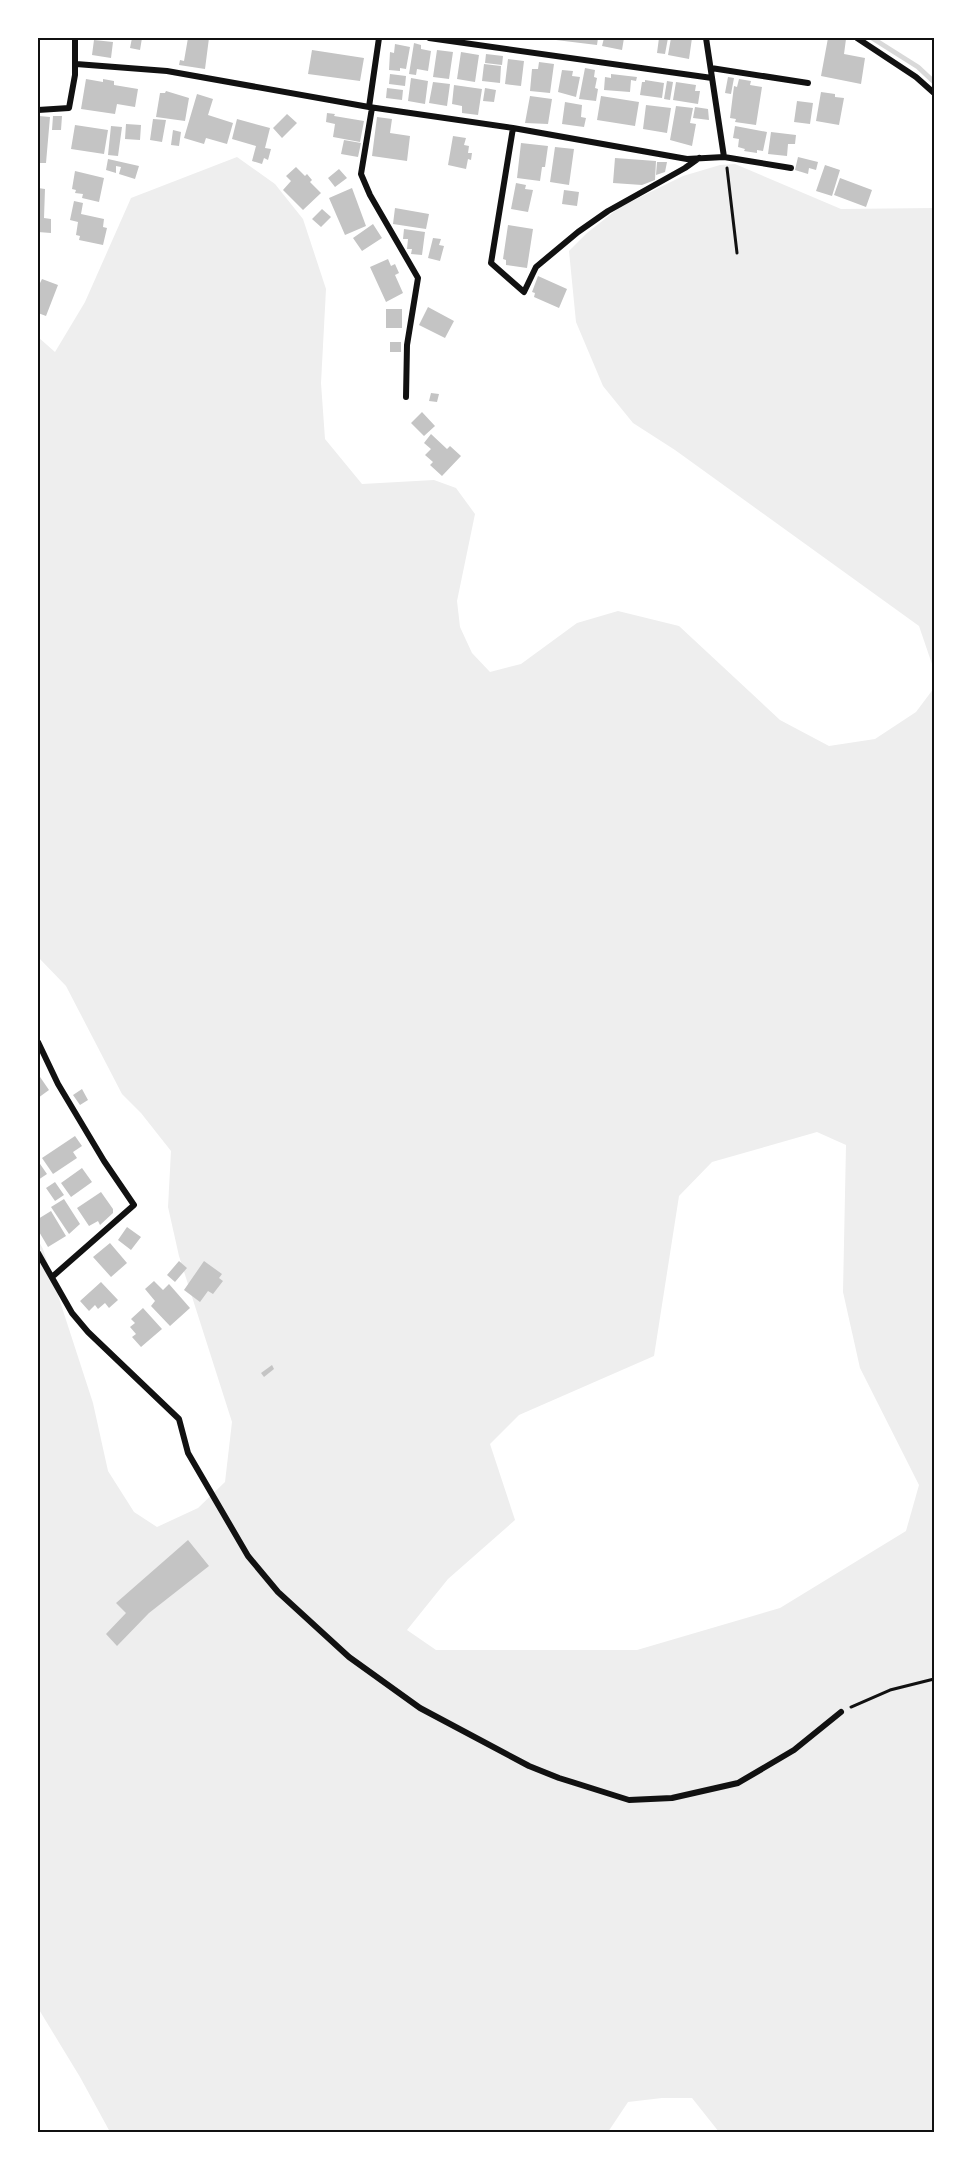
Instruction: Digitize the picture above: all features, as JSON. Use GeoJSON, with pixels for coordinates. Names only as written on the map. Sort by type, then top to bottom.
{"type":"FeatureCollection","features":[{"type":"Feature","properties":{"kind":"street"},"geometry":{"type":"LineString","coordinates":[[38,110],[69,108],[76,64],[75,38]]}},
{"type":"Feature","properties":{"kind":"street"},"geometry":{"type":"LineString","coordinates":[[379,38],[361,174],[370,195],[418,279],[406,345],[406,397]]}},
{"type":"Feature","properties":{"kind":"street"},"geometry":{"type":"LineString","coordinates":[[429,38],[712,78]]}},
{"type":"Feature","properties":{"kind":"street"},"geometry":{"type":"LineString","coordinates":[[706,38],[725,157]]}},
{"type":"Feature","properties":{"kind":"street"},"geometry":{"type":"LineString","coordinates":[[857,38],[916,77],[934,93]]}},
{"type":"Feature","properties":{"kind":"street"},"geometry":{"type":"LineString","coordinates":[[76,64],[166,71],[687,159],[725,157],[791,168]]}},
{"type":"Feature","properties":{"kind":"street"},"geometry":{"type":"LineString","coordinates":[[711,68],[808,83]]}},
{"type":"Feature","properties":{"kind":"street"},"geometry":{"type":"LineString","coordinates":[[513,128],[491,263],[524,292],[536,267],[578,232],[608,211],[699,158]]}},
{"type":"Feature","properties":{"kind":"street"},"geometry":{"type":"LineString","coordinates":[[38,1042],[64,1094],[104,1161],[134,1205],[52,1277]]}},
{"type":"Feature","properties":{"kind":"street"},"geometry":{"type":"LineString","coordinates":[[38,1253],[72,1313],[88,1332],[179,1419],[188,1454],[248,1556],[278,1592],[349,1657],[420,1708],[529,1766],[629,1800],[672,1798],[738,1783],[794,1750],[841,1712]]}},
{"type":"Feature","properties":{"kind":"path"},"geometry":{"type":"LineString","coordinates":[[725,157],[737,253]]}},
{"type":"Feature","properties":{"kind":"path"},"geometry":{"type":"LineString","coordinates":[[841,1712],[890,1690],[934,1679]]}},
{"type":"Feature","properties":{"kind":"shaded area"},"geometry":{"type":"Polygon","coordinates":[[[237,157],[275,184],[303,219],[326,289],[321,383],[325,439],[362,484],[434,480],[456,488],[475,514],[457,601],[460,627],[472,653],[490,672],[521,664],[577,623],[618,611],[679,626],[780,720],[829,746],[875,739],[916,712],[934,688],[934,2132],[719,2132],[692,2098],[662,2098],[628,2102],[608,2132],[110,2132],[38,2008],[38,1240],[43,1249],[93,1403],[108,1471],[134,1512],[157,1527],[198,1508],[225,1482],[232,1422],[179,1256],[168,1207],[171,1151],[141,1113],[122,1094],[66,986],[38,957],[38,337],[55,352],[85,302],[131,198],[237,157]],[[817,1132],[712,1162],[679,1196],[654,1356],[519,1415],[490,1444],[515,1520],[448,1579],[407,1630],[436,1650],[637,1650],[780,1608],[906,1531],[919,1485],[860,1368],[843,1292],[846,1145],[817,1132]]]}},
{"type":"Feature","properties":{"kind":"shaded area"},"geometry":{"type":"Polygon","coordinates":[[[735,164],[841,209],[934,208],[934,670],[919,626],[675,450],[633,423],[603,386],[576,322],[569,251],[587,233],[620,207],[683,176],[720,165],[735,164]]]}},
{"type":"Feature","properties":{"kind":"building"},"geometry":{"type":"Polygon","coordinates":[[[132,38],[142,38],[140,50],[130,48],[132,38]]]}},
{"type":"Feature","properties":{"kind":"building"},"geometry":{"type":"Polygon","coordinates":[[[188,38],[209,38],[205,69],[179,65],[180,60],[184,61],[188,38]]]}},
{"type":"Feature","properties":{"kind":"building"},"geometry":{"type":"Polygon","coordinates":[[[556,38],[598,38],[597,45],[556,40],[556,38]]]}},
{"type":"Feature","properties":{"kind":"building"},"geometry":{"type":"Polygon","coordinates":[[[604,38],[624,38],[622,50],[602,46],[604,38]]]}},
{"type":"Feature","properties":{"kind":"building"},"geometry":{"type":"Polygon","coordinates":[[[659,38],[668,38],[665,54],[657,53],[659,38]]]}},
{"type":"Feature","properties":{"kind":"building"},"geometry":{"type":"Polygon","coordinates":[[[671,38],[692,38],[689,59],[668,55],[671,38]]]}},
{"type":"Feature","properties":{"kind":"building"},"geometry":{"type":"Polygon","coordinates":[[[828,38],[846,39],[844,54],[865,58],[861,84],[821,76],[828,38]]]}},
{"type":"Feature","properties":{"kind":"building"},"geometry":{"type":"Polygon","coordinates":[[[94,40],[113,42],[111,58],[92,55],[94,40]]]}},
{"type":"Feature","properties":{"kind":"building"},"geometry":{"type":"Polygon","coordinates":[[[414,43],[421,45],[421,49],[431,51],[428,71],[417,69],[416,75],[409,74],[414,43]]]}},
{"type":"Feature","properties":{"kind":"building"},"geometry":{"type":"Polygon","coordinates":[[[395,44],[410,47],[406,69],[400,68],[400,71],[389,70],[390,52],[394,53],[395,44]]]}},
{"type":"Feature","properties":{"kind":"building"},"geometry":{"type":"Polygon","coordinates":[[[312,50],[364,58],[360,81],[308,74],[312,50]]]}},
{"type":"Feature","properties":{"kind":"building"},"geometry":{"type":"Polygon","coordinates":[[[437,50],[453,52],[449,79],[433,77],[437,50]]]}},
{"type":"Feature","properties":{"kind":"building"},"geometry":{"type":"Polygon","coordinates":[[[461,52],[479,55],[475,82],[457,79],[461,52]]]}},
{"type":"Feature","properties":{"kind":"building"},"geometry":{"type":"Polygon","coordinates":[[[486,54],[503,56],[502,65],[485,63],[486,54]]]}},
{"type":"Feature","properties":{"kind":"building"},"geometry":{"type":"Polygon","coordinates":[[[508,59],[524,61],[521,86],[505,84],[508,59]]]}},
{"type":"Feature","properties":{"kind":"building"},"geometry":{"type":"Polygon","coordinates":[[[539,62],[554,64],[550,93],[530,91],[532,69],[538,69],[539,62]]]}},
{"type":"Feature","properties":{"kind":"building"},"geometry":{"type":"Polygon","coordinates":[[[484,64],[501,66],[500,83],[482,81],[484,64]]]}},
{"type":"Feature","properties":{"kind":"building"},"geometry":{"type":"Polygon","coordinates":[[[585,68],[595,70],[594,77],[597,78],[595,88],[598,89],[596,101],[579,99],[585,68]]]}},
{"type":"Feature","properties":{"kind":"building"},"geometry":{"type":"Polygon","coordinates":[[[562,70],[573,71],[572,76],[580,77],[576,97],[558,92],[562,70]]]}},
{"type":"Feature","properties":{"kind":"building"},"geometry":{"type":"Polygon","coordinates":[[[390,74],[406,76],[405,86],[389,84],[390,74]]]}},
{"type":"Feature","properties":{"kind":"building"},"geometry":{"type":"Polygon","coordinates":[[[611,74],[637,77],[636,81],[631,80],[630,92],[604,90],[605,77],[611,78],[611,74]]]}},
{"type":"Feature","properties":{"kind":"building"},"geometry":{"type":"Polygon","coordinates":[[[728,77],[734,78],[731,94],[725,93],[728,77]]]}},
{"type":"Feature","properties":{"kind":"building"},"geometry":{"type":"Polygon","coordinates":[[[411,78],[428,81],[425,104],[408,101],[411,78]]]}},
{"type":"Feature","properties":{"kind":"building"},"geometry":{"type":"Polygon","coordinates":[[[86,79],[114,81],[114,85],[138,89],[135,107],[117,104],[115,114],[81,109],[86,79]]]}},
{"type":"Feature","properties":{"kind":"building"},"geometry":{"type":"Polygon","coordinates":[[[739,79],[751,81],[750,85],[762,87],[756,125],[735,122],[736,119],[730,118],[734,86],[737,87],[739,79]]]}},
{"type":"Feature","properties":{"kind":"building"},"geometry":{"type":"Polygon","coordinates":[[[645,80],[664,83],[662,98],[640,95],[642,82],[645,80]]]}},
{"type":"Feature","properties":{"kind":"building"},"geometry":{"type":"Polygon","coordinates":[[[667,81],[673,82],[670,100],[664,99],[667,81]]]}},
{"type":"Feature","properties":{"kind":"building"},"geometry":{"type":"Polygon","coordinates":[[[433,82],[450,84],[447,106],[429,103],[433,82]]]}},
{"type":"Feature","properties":{"kind":"building"},"geometry":{"type":"Polygon","coordinates":[[[676,82],[696,85],[695,91],[700,91],[698,104],[673,100],[676,82]]]}},
{"type":"Feature","properties":{"kind":"building"},"geometry":{"type":"Polygon","coordinates":[[[454,85],[482,89],[478,115],[462,113],[462,106],[452,104],[454,85]]]}},
{"type":"Feature","properties":{"kind":"building"},"geometry":{"type":"Polygon","coordinates":[[[387,88],[403,90],[402,100],[386,98],[387,88]]]}},
{"type":"Feature","properties":{"kind":"building"},"geometry":{"type":"Polygon","coordinates":[[[485,88],[496,90],[494,102],[483,101],[485,88]]]}},
{"type":"Feature","properties":{"kind":"building"},"geometry":{"type":"Polygon","coordinates":[[[166,91],[189,98],[185,121],[156,117],[160,93],[166,91]]]}},
{"type":"Feature","properties":{"kind":"building"},"geometry":{"type":"Polygon","coordinates":[[[821,92],[844,98],[839,125],[816,121],[821,92]]]}},
{"type":"Feature","properties":{"kind":"building"},"geometry":{"type":"Polygon","coordinates":[[[197,94],[213,99],[208,115],[233,123],[227,144],[206,138],[204,144],[184,138],[197,94]]]}},
{"type":"Feature","properties":{"kind":"building"},"geometry":{"type":"Polygon","coordinates":[[[530,96],[552,99],[548,124],[525,123],[530,96]]]}},
{"type":"Feature","properties":{"kind":"building"},"geometry":{"type":"Polygon","coordinates":[[[601,96],[639,102],[635,126],[597,120],[601,96]]]}},
{"type":"Feature","properties":{"kind":"building"},"geometry":{"type":"Polygon","coordinates":[[[797,101],[813,103],[810,124],[794,122],[797,101]]]}},
{"type":"Feature","properties":{"kind":"building"},"geometry":{"type":"Polygon","coordinates":[[[565,102],[582,105],[581,117],[586,118],[584,127],[562,124],[565,102]]]}},
{"type":"Feature","properties":{"kind":"building"},"geometry":{"type":"Polygon","coordinates":[[[646,105],[671,108],[667,133],[643,129],[646,105]]]}},
{"type":"Feature","properties":{"kind":"building"},"geometry":{"type":"Polygon","coordinates":[[[676,106],[693,108],[690,123],[696,124],[692,146],[670,140],[676,106]]]}},
{"type":"Feature","properties":{"kind":"building"},"geometry":{"type":"Polygon","coordinates":[[[695,107],[708,109],[709,120],[693,118],[695,107]]]}},
{"type":"Feature","properties":{"kind":"building"},"geometry":{"type":"Polygon","coordinates":[[[327,113],[364,121],[360,142],[333,137],[335,124],[326,122],[327,113]]]}},
{"type":"Feature","properties":{"kind":"building"},"geometry":{"type":"Polygon","coordinates":[[[287,114],[297,123],[282,138],[273,128],[287,114]]]}},
{"type":"Feature","properties":{"kind":"building"},"geometry":{"type":"Polygon","coordinates":[[[39,116],[50,117],[46,163],[38,163],[39,116]]]}},
{"type":"Feature","properties":{"kind":"building"},"geometry":{"type":"Polygon","coordinates":[[[53,116],[62,116],[61,130],[52,130],[53,116]]]}},
{"type":"Feature","properties":{"kind":"building"},"geometry":{"type":"Polygon","coordinates":[[[377,117],[392,119],[390,133],[410,136],[407,161],[372,156],[377,117]]]}},
{"type":"Feature","properties":{"kind":"building"},"geometry":{"type":"Polygon","coordinates":[[[153,119],[166,120],[162,142],[150,140],[153,119]]]}},
{"type":"Feature","properties":{"kind":"building"},"geometry":{"type":"Polygon","coordinates":[[[237,119],[270,128],[265,148],[271,149],[268,160],[264,158],[262,164],[252,161],[256,146],[232,139],[237,119]]]}},
{"type":"Feature","properties":{"kind":"building"},"geometry":{"type":"Polygon","coordinates":[[[126,124],[141,125],[140,140],[125,139],[126,124]]]}},
{"type":"Feature","properties":{"kind":"building"},"geometry":{"type":"Polygon","coordinates":[[[75,125],[108,130],[104,154],[71,149],[75,125]]]}},
{"type":"Feature","properties":{"kind":"building"},"geometry":{"type":"Polygon","coordinates":[[[111,126],[122,127],[118,156],[108,155],[111,126]]]}},
{"type":"Feature","properties":{"kind":"building"},"geometry":{"type":"Polygon","coordinates":[[[735,126],[767,132],[763,151],[757,150],[757,153],[744,151],[745,149],[738,147],[739,139],[733,138],[735,126]]]}},
{"type":"Feature","properties":{"kind":"building"},"geometry":{"type":"Polygon","coordinates":[[[173,130],[181,132],[179,146],[171,145],[173,130]]]}},
{"type":"Feature","properties":{"kind":"building"},"geometry":{"type":"Polygon","coordinates":[[[771,132],[796,135],[795,144],[788,144],[787,156],[768,154],[771,132]]]}},
{"type":"Feature","properties":{"kind":"building"},"geometry":{"type":"Polygon","coordinates":[[[453,136],[466,138],[464,145],[469,146],[468,153],[472,153],[466,169],[448,165],[453,136]]]}},
{"type":"Feature","properties":{"kind":"building"},"geometry":{"type":"Polygon","coordinates":[[[344,140],[361,143],[358,157],[341,154],[344,140]]]}},
{"type":"Feature","properties":{"kind":"building"},"geometry":{"type":"Polygon","coordinates":[[[521,143],[548,146],[540,181],[517,178],[521,143]]]}},
{"type":"Feature","properties":{"kind":"building"},"geometry":{"type":"Polygon","coordinates":[[[555,147],[574,149],[569,185],[550,182],[555,147]]]}},
{"type":"Feature","properties":{"kind":"building"},"geometry":{"type":"Polygon","coordinates":[[[798,157],[818,162],[816,170],[809,168],[808,174],[795,170],[798,157]]]}},
{"type":"Feature","properties":{"kind":"building"},"geometry":{"type":"Polygon","coordinates":[[[615,158],[656,161],[655,180],[642,185],[613,183],[615,158]]]}},
{"type":"Feature","properties":{"kind":"building"},"geometry":{"type":"Polygon","coordinates":[[[108,159],[139,166],[135,179],[119,174],[121,167],[116,166],[116,173],[106,170],[108,159]]]}},
{"type":"Feature","properties":{"kind":"building"},"geometry":{"type":"Polygon","coordinates":[[[657,162],[667,162],[665,172],[656,175],[657,162]]]}},
{"type":"Feature","properties":{"kind":"building"},"geometry":{"type":"Polygon","coordinates":[[[825,165],[840,170],[832,196],[816,191],[825,165]]]}},
{"type":"Feature","properties":{"kind":"building"},"geometry":{"type":"Polygon","coordinates":[[[296,167],[305,176],[307,174],[312,180],[310,182],[321,193],[303,210],[283,190],[291,181],[286,176],[296,167]]]}},
{"type":"Feature","properties":{"kind":"building"},"geometry":{"type":"Polygon","coordinates":[[[339,169],[347,178],[335,187],[328,178],[339,169]]]}},
{"type":"Feature","properties":{"kind":"building"},"geometry":{"type":"Polygon","coordinates":[[[75,171],[104,178],[99,202],[82,198],[83,194],[75,193],[76,190],[72,189],[75,171]]]}},
{"type":"Feature","properties":{"kind":"building"},"geometry":{"type":"Polygon","coordinates":[[[840,178],[872,190],[866,207],[834,195],[840,178]]]}},
{"type":"Feature","properties":{"kind":"building"},"geometry":{"type":"Polygon","coordinates":[[[516,183],[526,185],[525,189],[533,190],[528,212],[511,209],[516,183]]]}},
{"type":"Feature","properties":{"kind":"building"},"geometry":{"type":"Polygon","coordinates":[[[38,188],[45,189],[44,218],[51,219],[51,233],[38,232],[38,188]]]}},
{"type":"Feature","properties":{"kind":"building"},"geometry":{"type":"Polygon","coordinates":[[[352,188],[366,226],[345,235],[329,198],[352,188]]]}},
{"type":"Feature","properties":{"kind":"building"},"geometry":{"type":"Polygon","coordinates":[[[564,190],[579,192],[577,206],[562,204],[564,190]]]}},
{"type":"Feature","properties":{"kind":"building"},"geometry":{"type":"Polygon","coordinates":[[[74,201],[83,203],[81,214],[104,219],[103,227],[107,228],[103,245],[79,240],[80,236],[76,235],[78,222],[70,220],[74,201]]]}},
{"type":"Feature","properties":{"kind":"building"},"geometry":{"type":"Polygon","coordinates":[[[395,208],[429,214],[426,229],[393,224],[395,208]]]}},
{"type":"Feature","properties":{"kind":"building"},"geometry":{"type":"Polygon","coordinates":[[[322,209],[331,217],[321,227],[312,219],[322,209]]]}},
{"type":"Feature","properties":{"kind":"building"},"geometry":{"type":"Polygon","coordinates":[[[373,224],[382,238],[362,251],[353,238],[373,224]]]}},
{"type":"Feature","properties":{"kind":"building"},"geometry":{"type":"Polygon","coordinates":[[[508,225],[533,229],[527,268],[506,265],[506,260],[503,259],[508,225]]]}},
{"type":"Feature","properties":{"kind":"building"},"geometry":{"type":"Polygon","coordinates":[[[404,229],[425,232],[422,255],[411,254],[412,249],[407,249],[408,239],[403,239],[404,229]]]}},
{"type":"Feature","properties":{"kind":"building"},"geometry":{"type":"Polygon","coordinates":[[[433,238],[441,239],[439,245],[444,246],[440,261],[428,258],[433,238]]]}},
{"type":"Feature","properties":{"kind":"building"},"geometry":{"type":"Polygon","coordinates":[[[388,259],[391,266],[395,264],[399,273],[395,275],[403,293],[386,302],[370,267],[388,259]]]}},
{"type":"Feature","properties":{"kind":"building"},"geometry":{"type":"Polygon","coordinates":[[[538,276],[567,289],[559,308],[534,297],[535,293],[532,292],[538,276]]]}},
{"type":"Feature","properties":{"kind":"building"},"geometry":{"type":"Polygon","coordinates":[[[42,279],[58,285],[46,316],[38,313],[38,284],[42,279]]]}},
{"type":"Feature","properties":{"kind":"building"},"geometry":{"type":"Polygon","coordinates":[[[428,307],[454,321],[445,338],[419,325],[428,307]]]}},
{"type":"Feature","properties":{"kind":"building"},"geometry":{"type":"Polygon","coordinates":[[[386,309],[402,309],[402,328],[386,328],[386,309]]]}},
{"type":"Feature","properties":{"kind":"building"},"geometry":{"type":"Polygon","coordinates":[[[390,342],[401,342],[401,352],[390,352],[390,342]]]}},
{"type":"Feature","properties":{"kind":"building"},"geometry":{"type":"Polygon","coordinates":[[[431,393],[439,394],[437,402],[429,401],[431,393]]]}},
{"type":"Feature","properties":{"kind":"building"},"geometry":{"type":"Polygon","coordinates":[[[422,412],[435,426],[424,436],[411,423],[422,412]]]}},
{"type":"Feature","properties":{"kind":"building"},"geometry":{"type":"Polygon","coordinates":[[[431,434],[447,449],[450,446],[461,456],[442,476],[430,465],[433,462],[425,455],[431,449],[424,443],[431,434]]]}},
{"type":"Feature","properties":{"kind":"building"},"geometry":{"type":"Polygon","coordinates":[[[38,1074],[49,1090],[38,1098],[38,1074]]]}},
{"type":"Feature","properties":{"kind":"building"},"geometry":{"type":"Polygon","coordinates":[[[82,1089],[88,1100],[80,1105],[73,1095],[82,1089]]]}},
{"type":"Feature","properties":{"kind":"building"},"geometry":{"type":"Polygon","coordinates":[[[75,1136],[82,1146],[73,1152],[77,1158],[53,1174],[42,1158],[75,1136]]]}},
{"type":"Feature","properties":{"kind":"building"},"geometry":{"type":"Polygon","coordinates":[[[38,1161],[47,1174],[38,1180],[38,1161]]]}},
{"type":"Feature","properties":{"kind":"building"},"geometry":{"type":"Polygon","coordinates":[[[82,1168],[92,1182],[71,1197],[61,1183],[82,1168]]]}},
{"type":"Feature","properties":{"kind":"building"},"geometry":{"type":"Polygon","coordinates":[[[55,1182],[64,1195],[55,1201],[46,1188],[55,1182]]]}},
{"type":"Feature","properties":{"kind":"building"},"geometry":{"type":"Polygon","coordinates":[[[101,1192],[113,1209],[113,1213],[100,1225],[98,1221],[89,1226],[77,1208],[101,1192]]]}},
{"type":"Feature","properties":{"kind":"building"},"geometry":{"type":"Polygon","coordinates":[[[64,1199],[80,1224],[69,1234],[51,1207],[64,1199]]]}},
{"type":"Feature","properties":{"kind":"building"},"geometry":{"type":"Polygon","coordinates":[[[51,1211],[66,1236],[48,1247],[38,1230],[38,1219],[51,1211]]]}},
{"type":"Feature","properties":{"kind":"building"},"geometry":{"type":"Polygon","coordinates":[[[127,1227],[141,1237],[131,1250],[118,1240],[127,1227]]]}},
{"type":"Feature","properties":{"kind":"building"},"geometry":{"type":"Polygon","coordinates":[[[110,1243],[127,1263],[111,1277],[93,1257],[110,1243]]]}},
{"type":"Feature","properties":{"kind":"building"},"geometry":{"type":"Polygon","coordinates":[[[179,1261],[187,1268],[175,1282],[167,1275],[179,1261]]]}},
{"type":"Feature","properties":{"kind":"building"},"geometry":{"type":"Polygon","coordinates":[[[204,1261],[222,1274],[219,1278],[223,1281],[213,1294],[208,1291],[200,1302],[184,1290],[204,1261]]]}},
{"type":"Feature","properties":{"kind":"building"},"geometry":{"type":"Polygon","coordinates":[[[154,1281],[163,1290],[169,1284],[190,1308],[170,1326],[151,1306],[155,1301],[145,1289],[154,1281]]]}},
{"type":"Feature","properties":{"kind":"building"},"geometry":{"type":"Polygon","coordinates":[[[101,1282],[118,1300],[109,1308],[105,1303],[98,1309],[95,1305],[89,1311],[80,1301],[101,1282]]]}},
{"type":"Feature","properties":{"kind":"building"},"geometry":{"type":"Polygon","coordinates":[[[143,1308],[162,1329],[141,1347],[132,1337],[136,1334],[130,1327],[135,1323],[131,1319],[143,1308]]]}},
{"type":"Feature","properties":{"kind":"building"},"geometry":{"type":"Polygon","coordinates":[[[272,1365],[274,1369],[264,1377],[261,1373],[272,1365]]]}},
{"type":"Feature","properties":{"kind":"building"},"geometry":{"type":"Polygon","coordinates":[[[188,1540],[209,1566],[149,1613],[117,1646],[106,1634],[126,1613],[116,1603],[188,1540]]]}},
{"type":"Feature","properties":{"kind":"waterway"},"geometry":{"type":"LineString","coordinates":[[872,38],[918,67],[934,82]]}}]}
